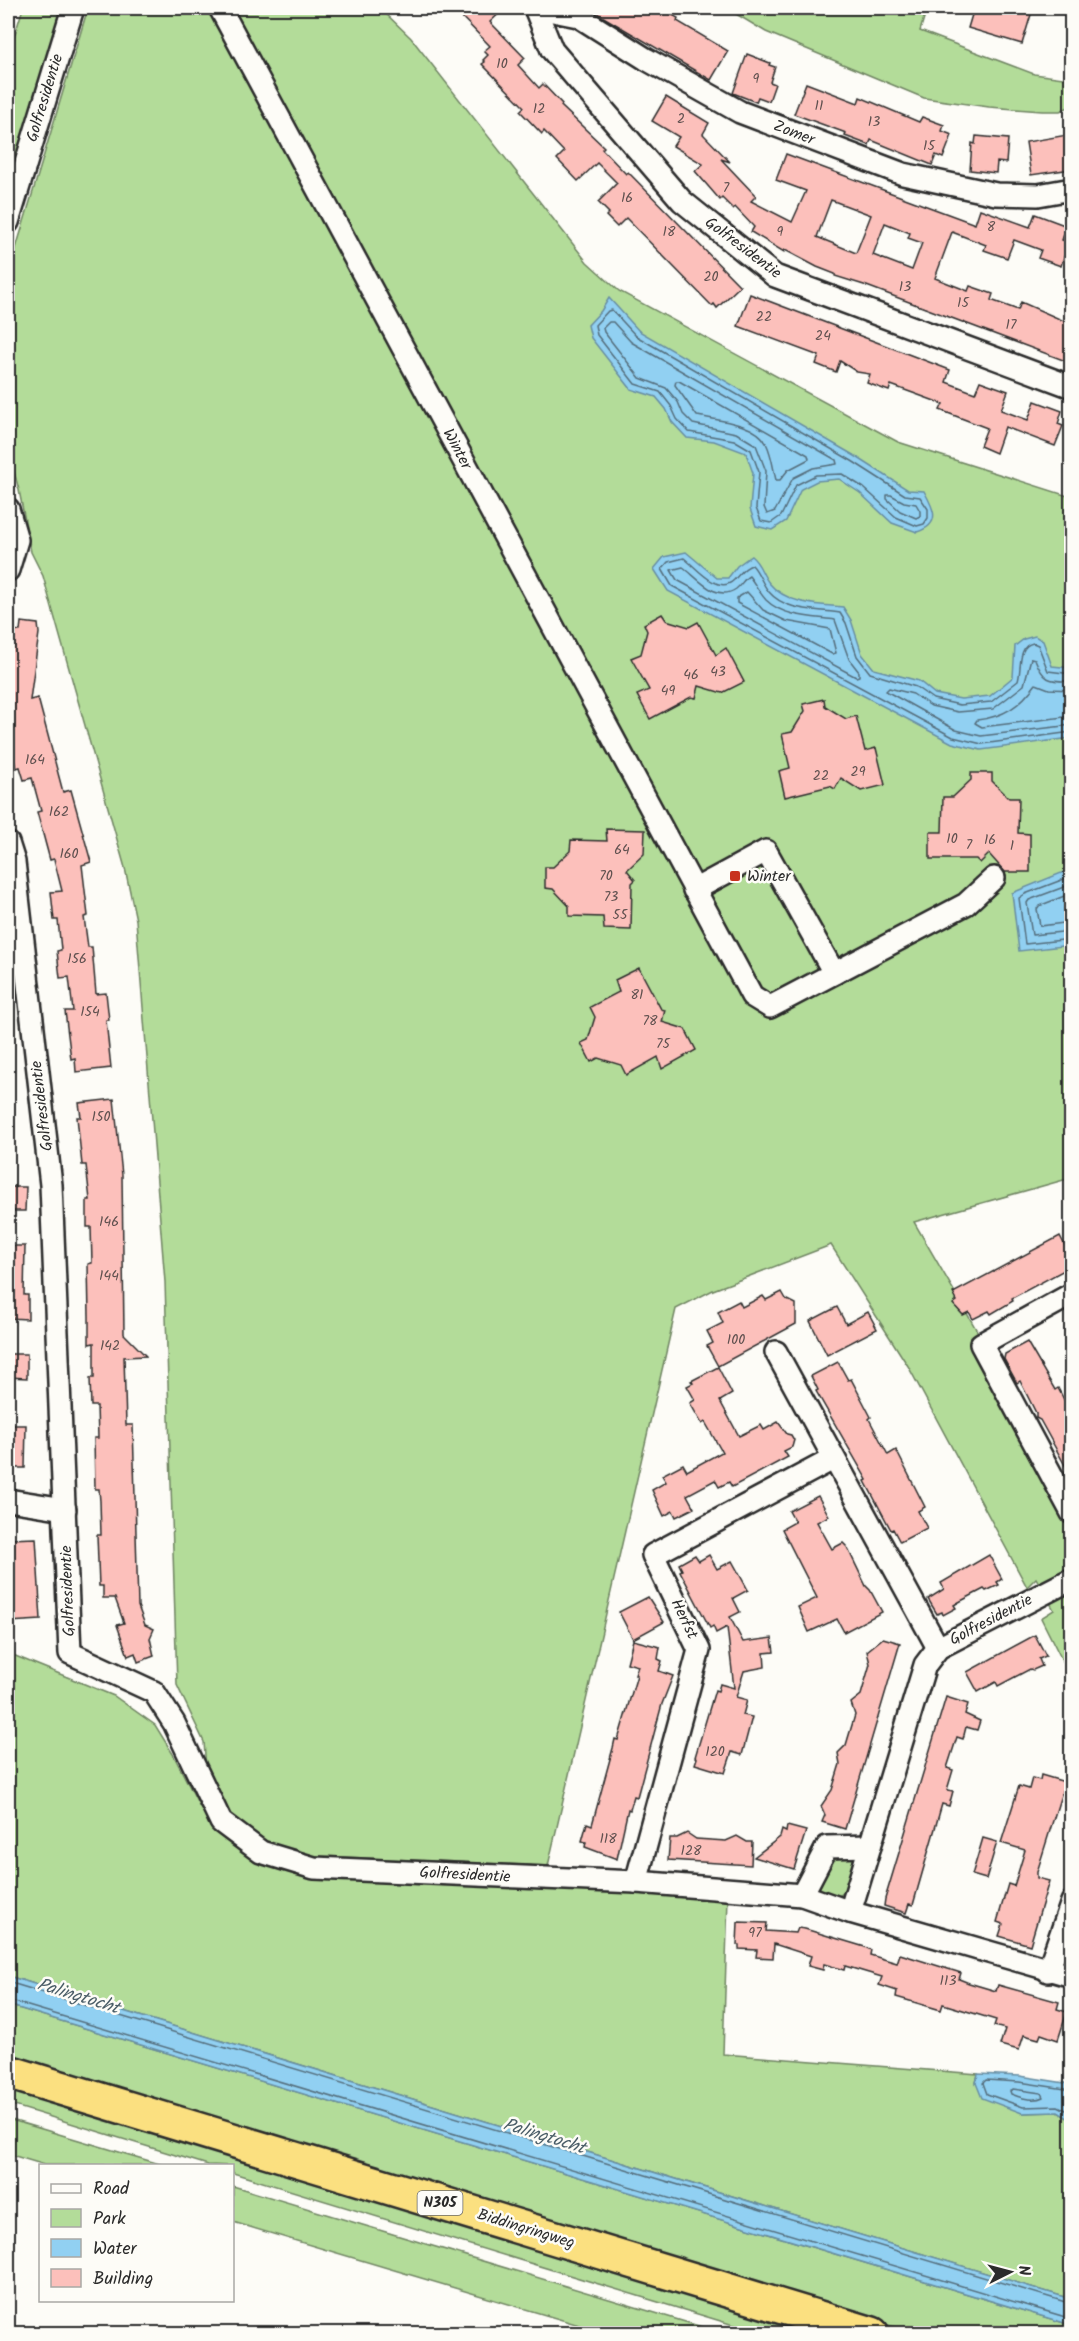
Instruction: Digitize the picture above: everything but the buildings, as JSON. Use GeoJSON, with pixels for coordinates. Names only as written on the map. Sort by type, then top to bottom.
{"type":"FeatureCollection","features":[{"type":"Feature","properties":{"kind":"highway","name":"Biddingringweg"},"geometry":{"type":"LineString","coordinates":[[8,2072],[872,2334]]}},
{"type":"Feature","properties":{"kind":"street","name":"Golfresidentie"},"geometry":{"type":"LineString","coordinates":[[8,222],[73,8]]}},
{"type":"Feature","properties":{"kind":"street","name":"Winter"},"geometry":{"type":"LineString","coordinates":[[220,8],[752,996],[770,1006],[966,904],[994,878]]}},
{"type":"Feature","properties":{"kind":"street","name":"Golfresidentie"},"geometry":{"type":"LineString","coordinates":[[537,8],[552,50],[682,201],[775,276],[1071,387]]}},
{"type":"Feature","properties":{"kind":"street","name":"Zomer"},"geometry":{"type":"LineString","coordinates":[[537,8],[578,16],[646,59],[740,112],[903,174],[996,194],[1038,195],[1071,189]]}},
{"type":"Feature","properties":{"kind":"street"},"geometry":{"type":"LineString","coordinates":[[8,509],[17,540],[8,570]]}},
{"type":"Feature","properties":{"kind":"street"},"geometry":{"type":"LineString","coordinates":[[694,890],[766,851],[834,973]]}},
{"type":"Feature","properties":{"kind":"street","name":"Golfresidentie"},"geometry":{"type":"LineString","coordinates":[[10,856],[51,1185],[70,1653],[154,1692],[174,1723],[221,1822],[261,1852],[314,1868],[636,1882],[802,1895],[850,1912],[925,1665],[938,1648],[1071,1579]]}},
{"type":"Feature","properties":{"kind":"street"},"geometry":{"type":"LineString","coordinates":[[1071,1294],[981,1344],[1071,1513]]}},
{"type":"Feature","properties":{"kind":"street"},"geometry":{"type":"LineString","coordinates":[[776,1352],[938,1648]]}},
{"type":"Feature","properties":{"kind":"street","name":"Herfst"},"geometry":{"type":"LineString","coordinates":[[636,1882],[699,1650],[653,1555],[833,1459]]}},
{"type":"Feature","properties":{"kind":"street"},"geometry":{"type":"LineString","coordinates":[[8,1500],[65,1509]]}},
{"type":"Feature","properties":{"kind":"street"},"geometry":{"type":"LineString","coordinates":[[802,1895],[827,1847],[870,1846]]}},
{"type":"Feature","properties":{"kind":"street"},"geometry":{"type":"LineString","coordinates":[[1048,1971],[1071,1902]]}},
{"type":"Feature","properties":{"kind":"street"},"geometry":{"type":"LineString","coordinates":[[850,1912],[1071,1976]]}},
{"type":"Feature","properties":{"kind":"green space"},"geometry":{"type":"Polygon","coordinates":[[[23,8],[64,8],[8,197],[8,56],[23,8]]]}},
{"type":"Feature","properties":{"kind":"green space"},"geometry":{"type":"Polygon","coordinates":[[[88,8],[380,8],[411,38],[587,262],[619,291],[898,442],[1071,497],[1071,1178],[914,1222],[1071,1493],[1071,1678],[1041,1618],[1054,1610],[1036,1578],[1027,1587],[908,1366],[831,1245],[713,1290],[676,1309],[548,1866],[298,1855],[242,1828],[218,1799],[206,1768],[204,1742],[177,1685],[165,1282],[136,920],[125,868],[43,576],[31,552],[19,490],[8,450],[8,275],[88,8]]]}},
{"type":"Feature","properties":{"kind":"green space"},"geometry":{"type":"Polygon","coordinates":[[[726,8],[927,8],[920,31],[1034,74],[1070,79],[1071,54],[1071,106],[1060,111],[1042,111],[989,107],[924,98],[766,32],[726,8]]]}},
{"type":"Feature","properties":{"kind":"green space"},"geometry":{"type":"Polygon","coordinates":[[[8,1653],[114,1696],[155,1725],[173,1754],[200,1807],[231,1843],[265,1862],[302,1876],[484,1882],[728,1898],[723,2054],[978,2074],[976,2083],[1022,2113],[1058,2112],[1071,2120],[1071,2299],[8,1976],[8,1653]]]}},
{"type":"Feature","properties":{"kind":"green space"},"geometry":{"type":"Polygon","coordinates":[[[850,1856],[857,1863],[850,1889],[837,1897],[813,1891],[826,1867],[836,1859],[850,1856]]]}},
{"type":"Feature","properties":{"kind":"green space"},"geometry":{"type":"Polygon","coordinates":[[[8,2005],[1071,2325],[1071,2333],[915,2333],[8,2062],[8,2005]]]}},
{"type":"Feature","properties":{"kind":"green space"},"geometry":{"type":"Polygon","coordinates":[[[8,2082],[847,2333],[760,2333],[234,2173],[234,2164],[205,2164],[8,2104],[8,2082]]]}},
{"type":"Feature","properties":{"kind":"green space"},"geometry":{"type":"Polygon","coordinates":[[[8,2119],[160,2164],[42,2164],[8,2154],[8,2119]]]}},
{"type":"Feature","properties":{"kind":"green space"},"geometry":{"type":"Polygon","coordinates":[[[234,2186],[722,2333],[606,2333],[234,2222],[234,2186]]]}},
{"type":"Feature","properties":{"kind":"water"},"geometry":{"type":"Polygon","coordinates":[[[609,298],[639,331],[855,456],[908,490],[924,491],[934,515],[930,525],[917,532],[892,523],[860,493],[839,479],[817,481],[801,489],[786,521],[772,530],[756,526],[750,509],[753,473],[746,453],[714,441],[687,438],[672,422],[666,409],[656,397],[631,389],[591,338],[588,325],[609,298]]]}},
{"type":"Feature","properties":{"kind":"water"},"geometry":{"type":"Polygon","coordinates":[[[686,552],[717,578],[728,578],[737,566],[751,556],[769,583],[784,595],[803,602],[843,607],[851,620],[862,654],[874,669],[919,681],[935,694],[961,699],[990,696],[1013,677],[1015,646],[1024,639],[1035,636],[1043,641],[1052,666],[1071,668],[1071,738],[981,750],[952,743],[668,591],[654,569],[664,557],[686,552]]]}},
{"type":"Feature","properties":{"kind":"water"},"geometry":{"type":"Polygon","coordinates":[[[1071,869],[1071,945],[1019,951],[1012,893],[1071,869]]]}},
{"type":"Feature","properties":{"kind":"water"},"geometry":{"type":"Polygon","coordinates":[[[8,1976],[1071,2299],[1071,2325],[8,2005],[8,1976]]]}},
{"type":"Feature","properties":{"kind":"water"},"geometry":{"type":"Polygon","coordinates":[[[978,2074],[1020,2076],[1071,2084],[1071,2120],[1058,2112],[1022,2113],[982,2098],[976,2083],[978,2074]]]}},
{"type":"Feature","properties":{"kind":"place","name":"Winter"},"geometry":{"type":"Point","coordinates":[735,876]}},
{"type":"Feature","properties":{"kind":"water label","name":"Palingtocht"},"geometry":{"type":"Point","coordinates":[78,1997]}},
{"type":"Feature","properties":{"kind":"water label","name":"Palingtocht"},"geometry":{"type":"Point","coordinates":[544,2137]}}]}
